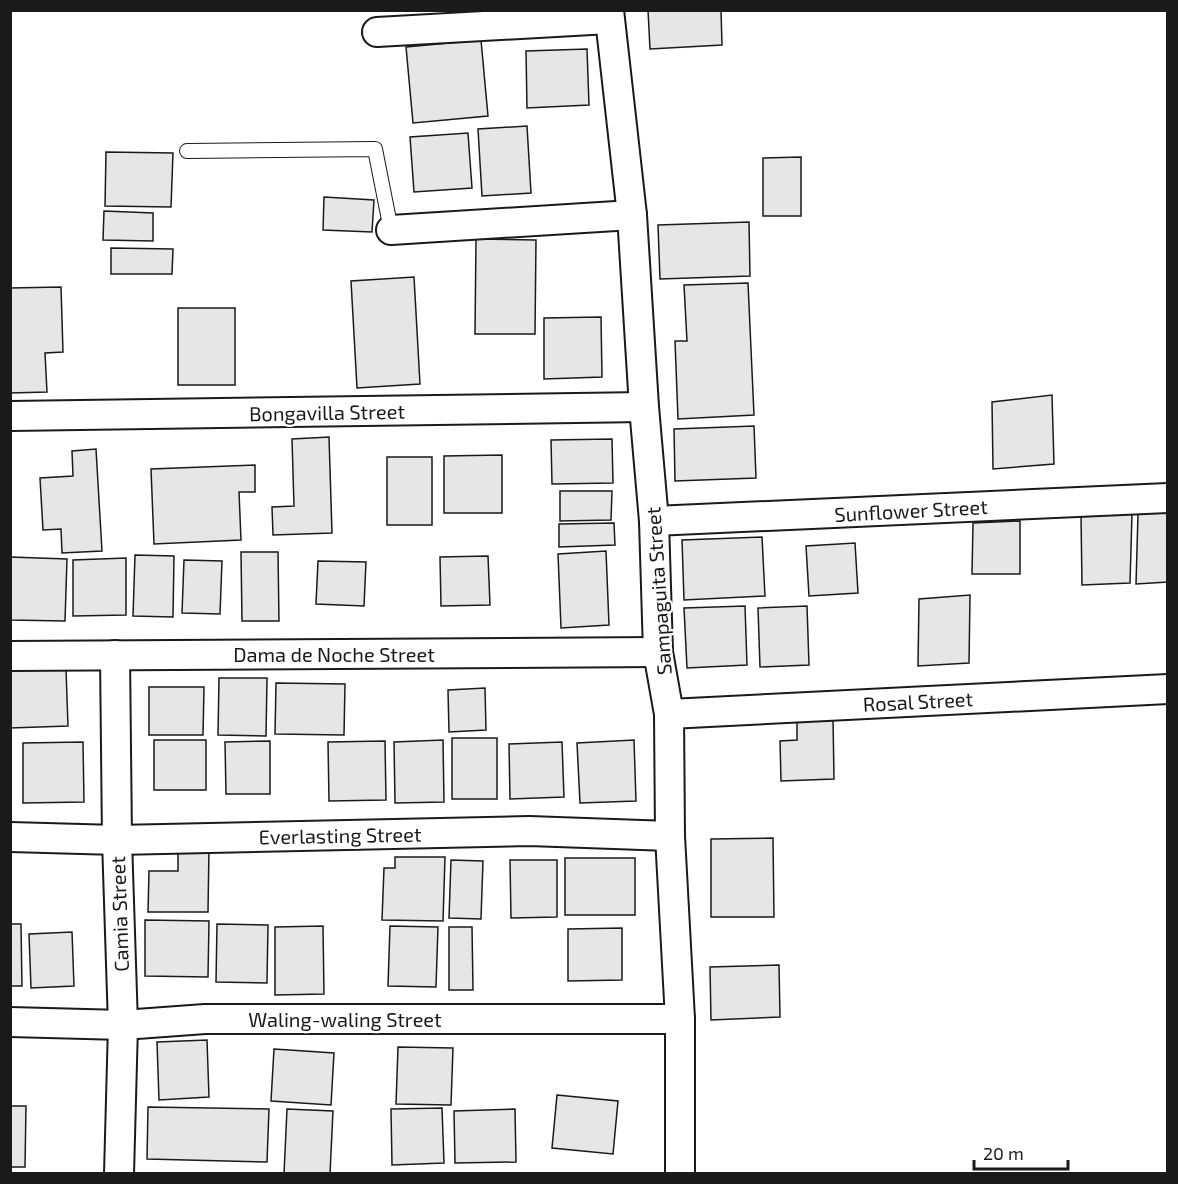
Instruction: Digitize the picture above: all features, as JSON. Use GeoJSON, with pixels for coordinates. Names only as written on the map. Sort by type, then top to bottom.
{"type":"FeatureCollection","features":[{"type":"Feature","properties":{"kind":"street"},"geometry":{"type":"LineString","coordinates":[[377,32],[609,15]]}},
{"type":"Feature","properties":{"kind":"street","name":"Sampaguita Street"},"geometry":{"type":"LineString","coordinates":[[609,15],[632,215],[654,521],[657,652],[669,714],[670,836],[680,1019],[680,1173]]}},
{"type":"Feature","properties":{"kind":"street"},"geometry":{"type":"LineString","coordinates":[[391,230],[632,215]]}},
{"type":"Feature","properties":{"kind":"street","name":"Bongavilla Street"},"geometry":{"type":"LineString","coordinates":[[10,416],[644,407]]}},
{"type":"Feature","properties":{"kind":"street","name":"Sunflower Street"},"geometry":{"type":"LineString","coordinates":[[654,521],[1167,498]]}},
{"type":"Feature","properties":{"kind":"street","name":"Dama de Noche Street"},"geometry":{"type":"LineString","coordinates":[[10,656],[657,652]]}},
{"type":"Feature","properties":{"kind":"street","name":"Camia Street"},"geometry":{"type":"LineString","coordinates":[[115,655],[117,840],[123,1025],[119,1173]]}},
{"type":"Feature","properties":{"kind":"street","name":"Rosal Street"},"geometry":{"type":"LineString","coordinates":[[669,714],[1167,689]]}},
{"type":"Feature","properties":{"kind":"street","name":"Everlasting Street"},"geometry":{"type":"LineString","coordinates":[[10,837],[117,840],[529,831],[670,836]]}},
{"type":"Feature","properties":{"kind":"street","name":"Waling-waling Street"},"geometry":{"type":"LineString","coordinates":[[10,1022],[123,1025],[204,1019],[680,1019]]}},
{"type":"Feature","properties":{"kind":"lane"},"geometry":{"type":"LineString","coordinates":[[187,151],[375,149],[391,230]]}},
{"type":"Feature","properties":{"kind":"building"},"geometry":{"type":"Polygon","coordinates":[[[648,10],[721,10],[722,45],[650,49],[648,10]]]}},
{"type":"Feature","properties":{"kind":"building"},"geometry":{"type":"Polygon","coordinates":[[[481,40],[488,116],[413,123],[406,47],[481,40]]]}},
{"type":"Feature","properties":{"kind":"building"},"geometry":{"type":"Polygon","coordinates":[[[587,49],[589,105],[527,108],[526,51],[587,49]]]}},
{"type":"Feature","properties":{"kind":"building"},"geometry":{"type":"Polygon","coordinates":[[[527,126],[531,193],[482,196],[478,129],[527,126]]]}},
{"type":"Feature","properties":{"kind":"building"},"geometry":{"type":"Polygon","coordinates":[[[468,133],[472,188],[414,192],[410,137],[468,133]]]}},
{"type":"Feature","properties":{"kind":"building"},"geometry":{"type":"Polygon","coordinates":[[[106,152],[173,153],[171,207],[105,206],[106,152]]]}},
{"type":"Feature","properties":{"kind":"building"},"geometry":{"type":"Polygon","coordinates":[[[801,157],[801,216],[763,216],[763,158],[801,157]]]}},
{"type":"Feature","properties":{"kind":"building"},"geometry":{"type":"Polygon","coordinates":[[[324,197],[374,200],[372,232],[323,230],[324,197]]]}},
{"type":"Feature","properties":{"kind":"building"},"geometry":{"type":"Polygon","coordinates":[[[104,211],[153,213],[153,241],[103,240],[104,211]]]}},
{"type":"Feature","properties":{"kind":"building"},"geometry":{"type":"Polygon","coordinates":[[[749,222],[750,276],[660,279],[658,225],[749,222]]]}},
{"type":"Feature","properties":{"kind":"building"},"geometry":{"type":"Polygon","coordinates":[[[476,239],[536,240],[535,334],[475,334],[476,239]]]}},
{"type":"Feature","properties":{"kind":"building"},"geometry":{"type":"Polygon","coordinates":[[[111,248],[173,249],[172,274],[111,274],[111,248]]]}},
{"type":"Feature","properties":{"kind":"building"},"geometry":{"type":"Polygon","coordinates":[[[414,277],[420,384],[357,388],[351,281],[414,277]]]}},
{"type":"Feature","properties":{"kind":"building"},"geometry":{"type":"Polygon","coordinates":[[[748,283],[754,415],[678,419],[675,341],[687,341],[684,285],[748,283]]]}},
{"type":"Feature","properties":{"kind":"building"},"geometry":{"type":"Polygon","coordinates":[[[61,287],[63,352],[45,353],[47,392],[10,393],[10,288],[61,287]]]}},
{"type":"Feature","properties":{"kind":"building"},"geometry":{"type":"Polygon","coordinates":[[[178,308],[235,308],[235,385],[178,385],[178,308]]]}},
{"type":"Feature","properties":{"kind":"building"},"geometry":{"type":"Polygon","coordinates":[[[601,317],[602,377],[544,379],[544,318],[601,317]]]}},
{"type":"Feature","properties":{"kind":"building"},"geometry":{"type":"Polygon","coordinates":[[[1052,395],[1054,464],[993,469],[992,402],[1052,395]]]}},
{"type":"Feature","properties":{"kind":"building"},"geometry":{"type":"Polygon","coordinates":[[[754,426],[756,478],[675,481],[674,429],[754,426]]]}},
{"type":"Feature","properties":{"kind":"building"},"geometry":{"type":"Polygon","coordinates":[[[329,437],[332,533],[273,535],[272,507],[294,506],[292,439],[329,437]]]}},
{"type":"Feature","properties":{"kind":"building"},"geometry":{"type":"Polygon","coordinates":[[[612,439],[613,483],[552,484],[551,440],[612,439]]]}},
{"type":"Feature","properties":{"kind":"building"},"geometry":{"type":"Polygon","coordinates":[[[96,449],[102,551],[62,553],[61,529],[43,530],[40,478],[73,476],[72,451],[96,449]]]}},
{"type":"Feature","properties":{"kind":"building"},"geometry":{"type":"Polygon","coordinates":[[[502,455],[502,513],[444,513],[444,456],[502,455]]]}},
{"type":"Feature","properties":{"kind":"building"},"geometry":{"type":"Polygon","coordinates":[[[387,457],[432,457],[432,525],[387,525],[387,457]]]}},
{"type":"Feature","properties":{"kind":"building"},"geometry":{"type":"Polygon","coordinates":[[[255,465],[255,492],[239,492],[241,540],[154,544],[151,469],[255,465]]]}},
{"type":"Feature","properties":{"kind":"building"},"geometry":{"type":"Polygon","coordinates":[[[560,491],[612,491],[611,520],[560,521],[560,491]]]}},
{"type":"Feature","properties":{"kind":"building"},"geometry":{"type":"Polygon","coordinates":[[[1168,512],[1168,582],[1136,584],[1138,514],[1168,512]]]}},
{"type":"Feature","properties":{"kind":"building"},"geometry":{"type":"Polygon","coordinates":[[[1132,514],[1130,583],[1082,585],[1081,516],[1132,514]]]}},
{"type":"Feature","properties":{"kind":"building"},"geometry":{"type":"Polygon","coordinates":[[[1020,521],[1020,574],[972,574],[973,523],[1020,521]]]}},
{"type":"Feature","properties":{"kind":"building"},"geometry":{"type":"Polygon","coordinates":[[[614,523],[615,545],[559,547],[559,524],[614,523]]]}},
{"type":"Feature","properties":{"kind":"building"},"geometry":{"type":"Polygon","coordinates":[[[762,537],[765,596],[684,600],[682,540],[762,537]]]}},
{"type":"Feature","properties":{"kind":"building"},"geometry":{"type":"Polygon","coordinates":[[[855,543],[858,593],[809,596],[806,546],[855,543]]]}},
{"type":"Feature","properties":{"kind":"building"},"geometry":{"type":"Polygon","coordinates":[[[606,551],[609,625],[561,628],[558,554],[606,551]]]}},
{"type":"Feature","properties":{"kind":"building"},"geometry":{"type":"Polygon","coordinates":[[[241,552],[278,552],[279,621],[242,621],[241,552]]]}},
{"type":"Feature","properties":{"kind":"building"},"geometry":{"type":"Polygon","coordinates":[[[135,555],[174,556],[173,617],[133,616],[135,555]]]}},
{"type":"Feature","properties":{"kind":"building"},"geometry":{"type":"Polygon","coordinates":[[[488,556],[490,605],[441,606],[440,557],[488,556]]]}},
{"type":"Feature","properties":{"kind":"building"},"geometry":{"type":"Polygon","coordinates":[[[10,557],[67,559],[65,621],[10,620],[10,557]]]}},
{"type":"Feature","properties":{"kind":"building"},"geometry":{"type":"Polygon","coordinates":[[[126,558],[126,615],[73,616],[73,560],[126,558]]]}},
{"type":"Feature","properties":{"kind":"building"},"geometry":{"type":"Polygon","coordinates":[[[184,560],[222,561],[220,614],[182,613],[184,560]]]}},
{"type":"Feature","properties":{"kind":"building"},"geometry":{"type":"Polygon","coordinates":[[[318,561],[366,562],[364,606],[316,604],[318,561]]]}},
{"type":"Feature","properties":{"kind":"building"},"geometry":{"type":"Polygon","coordinates":[[[970,595],[969,663],[918,666],[919,599],[970,595]]]}},
{"type":"Feature","properties":{"kind":"building"},"geometry":{"type":"Polygon","coordinates":[[[745,606],[747,665],[687,668],[684,608],[745,606]]]}},
{"type":"Feature","properties":{"kind":"building"},"geometry":{"type":"Polygon","coordinates":[[[807,606],[809,665],[760,667],[758,608],[807,606]]]}},
{"type":"Feature","properties":{"kind":"building"},"geometry":{"type":"Polygon","coordinates":[[[66,669],[68,726],[10,728],[10,671],[66,669]]]}},
{"type":"Feature","properties":{"kind":"building"},"geometry":{"type":"Polygon","coordinates":[[[219,678],[267,678],[266,736],[218,735],[219,678]]]}},
{"type":"Feature","properties":{"kind":"building"},"geometry":{"type":"Polygon","coordinates":[[[276,683],[345,684],[344,735],[275,734],[276,683]]]}},
{"type":"Feature","properties":{"kind":"building"},"geometry":{"type":"Polygon","coordinates":[[[149,687],[204,687],[203,735],[149,735],[149,687]]]}},
{"type":"Feature","properties":{"kind":"building"},"geometry":{"type":"Polygon","coordinates":[[[485,688],[486,730],[449,732],[448,690],[485,688]]]}},
{"type":"Feature","properties":{"kind":"building"},"geometry":{"type":"Polygon","coordinates":[[[833,718],[834,779],[781,781],[780,741],[797,740],[797,719],[833,718]]]}},
{"type":"Feature","properties":{"kind":"building"},"geometry":{"type":"Polygon","coordinates":[[[452,738],[497,738],[497,799],[452,799],[452,738]]]}},
{"type":"Feature","properties":{"kind":"building"},"geometry":{"type":"Polygon","coordinates":[[[154,740],[206,740],[206,790],[154,790],[154,740]]]}},
{"type":"Feature","properties":{"kind":"building"},"geometry":{"type":"Polygon","coordinates":[[[443,740],[444,802],[395,803],[394,742],[443,740]]]}},
{"type":"Feature","properties":{"kind":"building"},"geometry":{"type":"Polygon","coordinates":[[[634,740],[636,801],[580,803],[577,743],[634,740]]]}},
{"type":"Feature","properties":{"kind":"building"},"geometry":{"type":"Polygon","coordinates":[[[270,741],[270,794],[226,794],[225,742],[270,741]]]}},
{"type":"Feature","properties":{"kind":"building"},"geometry":{"type":"Polygon","coordinates":[[[385,741],[386,800],[329,801],[328,742],[385,741]]]}},
{"type":"Feature","properties":{"kind":"building"},"geometry":{"type":"Polygon","coordinates":[[[83,742],[84,802],[23,803],[23,743],[83,742]]]}},
{"type":"Feature","properties":{"kind":"building"},"geometry":{"type":"Polygon","coordinates":[[[562,742],[564,797],[510,799],[509,744],[562,742]]]}},
{"type":"Feature","properties":{"kind":"building"},"geometry":{"type":"Polygon","coordinates":[[[773,838],[774,917],[711,917],[711,839],[773,838]]]}},
{"type":"Feature","properties":{"kind":"building"},"geometry":{"type":"Polygon","coordinates":[[[178,847],[209,848],[208,912],[148,912],[149,871],[178,871],[178,847]]]}},
{"type":"Feature","properties":{"kind":"building"},"geometry":{"type":"Polygon","coordinates":[[[395,857],[445,857],[443,921],[382,920],[384,868],[395,868],[395,857]]]}},
{"type":"Feature","properties":{"kind":"building"},"geometry":{"type":"Polygon","coordinates":[[[565,858],[635,858],[635,915],[565,915],[565,858]]]}},
{"type":"Feature","properties":{"kind":"building"},"geometry":{"type":"Polygon","coordinates":[[[451,860],[483,861],[481,919],[449,918],[451,860]]]}},
{"type":"Feature","properties":{"kind":"building"},"geometry":{"type":"Polygon","coordinates":[[[510,860],[557,860],[557,917],[511,918],[510,860]]]}},
{"type":"Feature","properties":{"kind":"building"},"geometry":{"type":"Polygon","coordinates":[[[145,920],[209,921],[208,977],[145,976],[145,920]]]}},
{"type":"Feature","properties":{"kind":"building"},"geometry":{"type":"Polygon","coordinates":[[[10,924],[21,924],[22,986],[10,986],[10,924]]]}},
{"type":"Feature","properties":{"kind":"building"},"geometry":{"type":"Polygon","coordinates":[[[217,924],[268,925],[267,983],[216,982],[217,924]]]}},
{"type":"Feature","properties":{"kind":"building"},"geometry":{"type":"Polygon","coordinates":[[[323,926],[324,994],[275,995],[275,927],[323,926]]]}},
{"type":"Feature","properties":{"kind":"building"},"geometry":{"type":"Polygon","coordinates":[[[390,926],[438,927],[436,987],[388,986],[390,926]]]}},
{"type":"Feature","properties":{"kind":"building"},"geometry":{"type":"Polygon","coordinates":[[[449,927],[472,927],[473,990],[449,990],[449,927]]]}},
{"type":"Feature","properties":{"kind":"building"},"geometry":{"type":"Polygon","coordinates":[[[622,928],[622,980],[568,981],[568,929],[622,928]]]}},
{"type":"Feature","properties":{"kind":"building"},"geometry":{"type":"Polygon","coordinates":[[[72,932],[74,986],[31,988],[29,934],[72,932]]]}},
{"type":"Feature","properties":{"kind":"building"},"geometry":{"type":"Polygon","coordinates":[[[779,965],[780,1017],[711,1020],[710,967],[779,965]]]}},
{"type":"Feature","properties":{"kind":"building"},"geometry":{"type":"Polygon","coordinates":[[[207,1040],[209,1097],[159,1100],[157,1042],[207,1040]]]}},
{"type":"Feature","properties":{"kind":"building"},"geometry":{"type":"Polygon","coordinates":[[[398,1047],[453,1048],[451,1105],[396,1104],[398,1047]]]}},
{"type":"Feature","properties":{"kind":"building"},"geometry":{"type":"Polygon","coordinates":[[[274,1049],[334,1053],[331,1105],[271,1101],[274,1049]]]}},
{"type":"Feature","properties":{"kind":"building"},"geometry":{"type":"Polygon","coordinates":[[[557,1095],[618,1101],[613,1154],[552,1148],[557,1095]]]}},
{"type":"Feature","properties":{"kind":"building"},"geometry":{"type":"Polygon","coordinates":[[[10,1106],[26,1106],[25,1167],[10,1167],[10,1106]]]}},
{"type":"Feature","properties":{"kind":"building"},"geometry":{"type":"Polygon","coordinates":[[[148,1107],[269,1109],[267,1162],[147,1159],[148,1107]]]}},
{"type":"Feature","properties":{"kind":"building"},"geometry":{"type":"Polygon","coordinates":[[[442,1108],[444,1163],[392,1165],[391,1109],[442,1108]]]}},
{"type":"Feature","properties":{"kind":"building"},"geometry":{"type":"Polygon","coordinates":[[[287,1109],[333,1111],[330,1174],[284,1174],[287,1109]]]}},
{"type":"Feature","properties":{"kind":"building"},"geometry":{"type":"Polygon","coordinates":[[[515,1109],[516,1162],[455,1163],[454,1111],[515,1109]]]}}]}
